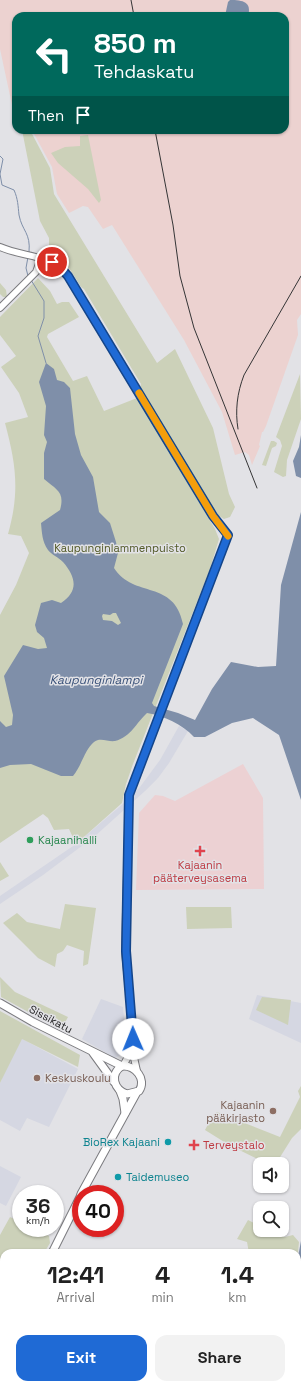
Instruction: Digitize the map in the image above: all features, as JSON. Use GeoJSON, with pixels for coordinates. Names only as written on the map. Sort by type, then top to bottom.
{"type":"FeatureCollection","features":[{"type":"Feature","properties":{"kind":"main road","name":"Sissikatu"},"geometry":{"type":"LineString","coordinates":[[0,1003],[93,1053],[122,1066]]}},
{"type":"Feature","properties":{"kind":"main road","name":"Sissikatu"},"geometry":{"type":"LineString","coordinates":[[93,1053],[114,1082]]}},
{"type":"Feature","properties":{"kind":"main road"},"geometry":{"type":"LineString","coordinates":[[86,1185],[125,1113],[136,1092],[140,1088],[142,1082],[137,1071],[129,1066],[122,1066],[115,1072],[114,1082],[120,1091],[125,1113]]}},
{"type":"Feature","properties":{"kind":"main road"},"geometry":{"type":"LineString","coordinates":[[120,1091],[127,1094],[136,1092]]}},
{"type":"Feature","properties":{"kind":"main road"},"geometry":{"type":"LineString","coordinates":[[54,1249],[72,1212]]}},
{"type":"Feature","properties":{"kind":"street"},"geometry":{"type":"LineString","coordinates":[[0,247],[15,253],[41,258],[52,262],[60,267],[68,276],[213,516],[228,535],[129,795],[126,951],[128,991],[133,1024],[132,1049],[137,1071]]}},
{"type":"Feature","properties":{"kind":"street"},"geometry":{"type":"LineString","coordinates":[[0,308],[36,272],[41,258]]}},
{"type":"Feature","properties":{"kind":"street"},"geometry":{"type":"LineString","coordinates":[[122,1066],[132,1049]]}},
{"type":"Feature","properties":{"kind":"shaded area"},"geometry":{"type":"Polygon","coordinates":[[[0,0],[301,0],[301,314],[297,320],[298,335],[266,426],[262,432],[260,446],[252,465],[249,455],[245,452],[235,455],[222,412],[184,340],[112,225],[103,229],[88,207],[83,206],[69,213],[57,194],[52,167],[34,134],[289,134],[289,12],[12,12],[12,105],[0,49],[0,0]]]}},
{"type":"Feature","properties":{"kind":"shaded area"},"geometry":{"type":"Polygon","coordinates":[[[179,726],[188,731],[169,763],[158,778],[145,791],[95,836],[43,875],[0,904],[0,896],[76,844],[124,803],[140,787],[160,760],[179,726]]]}},
{"type":"Feature","properties":{"kind":"shaded area","name":"Kajaanin pääterveysasema"},"geometry":{"type":"Polygon","coordinates":[[[243,764],[263,798],[264,889],[136,890],[139,813],[155,795],[163,796],[175,801],[243,764]]]}},
{"type":"Feature","properties":{"kind":"shaded area"},"geometry":{"type":"Polygon","coordinates":[[[257,995],[301,1003],[301,1043],[249,1019],[257,995]]]}},
{"type":"Feature","properties":{"kind":"shaded area"},"geometry":{"type":"Polygon","coordinates":[[[101,999],[123,1007],[126,1040],[121,1055],[115,1058],[82,1039],[101,999]]]}},
{"type":"Feature","properties":{"kind":"shaded area","name":"Keskuskoulu"},"geometry":{"type":"Polygon","coordinates":[[[0,1027],[78,1069],[49,1127],[27,1118],[20,1131],[0,1120],[0,1083],[2,1079],[0,1077],[0,1027]]]}},
{"type":"Feature","properties":{"kind":"shaded area"},"geometry":{"type":"Polygon","coordinates":[[[0,1166],[21,1177],[17,1185],[12,1185],[12,1194],[6,1206],[0,1203],[0,1166]]]}},
{"type":"Feature","properties":{"kind":"green space"},"geometry":{"type":"Polygon","coordinates":[[[23,134],[32,134],[50,168],[54,194],[157,363],[175,349],[213,428],[229,494],[235,507],[230,517],[224,519],[216,514],[144,395],[140,388],[141,384],[84,289],[81,287],[69,268],[49,251],[49,238],[40,221],[23,134]]]}},
{"type":"Feature","properties":{"kind":"green space"},"geometry":{"type":"Polygon","coordinates":[[[88,135],[101,200],[99,203],[88,189],[58,163],[51,153],[65,147],[80,146],[80,136],[88,135]]]}},
{"type":"Feature","properties":{"kind":"green space","name":"Kaupunginlammenpuisto"},"geometry":{"type":"Polygon","coordinates":[[[38,278],[50,291],[57,304],[69,302],[79,317],[48,334],[47,337],[73,381],[87,376],[104,411],[137,398],[215,529],[219,539],[210,569],[133,764],[126,784],[122,803],[76,844],[69,829],[54,830],[48,818],[43,814],[0,843],[0,615],[16,585],[29,553],[21,536],[8,534],[14,505],[15,478],[12,452],[5,423],[28,417],[19,393],[1,367],[16,356],[0,335],[0,317],[38,278]]]}},
{"type":"Feature","properties":{"kind":"green space"},"geometry":{"type":"Polygon","coordinates":[[[0,283],[6,290],[7,297],[3,297],[0,294],[0,283]]]}},
{"type":"Feature","properties":{"kind":"green space"},"geometry":{"type":"Polygon","coordinates":[[[300,374],[301,419],[287,460],[286,476],[283,477],[274,472],[282,446],[280,440],[276,437],[300,374]]]}},
{"type":"Feature","properties":{"kind":"green space"},"geometry":{"type":"Polygon","coordinates":[[[271,441],[277,443],[276,446],[272,448],[266,466],[262,465],[271,441]]]}},
{"type":"Feature","properties":{"kind":"green space"},"geometry":{"type":"Polygon","coordinates":[[[0,862],[9,876],[0,881],[0,862]]]}},
{"type":"Feature","properties":{"kind":"green space"},"geometry":{"type":"Polygon","coordinates":[[[65,904],[96,908],[88,964],[83,966],[84,951],[67,945],[63,951],[57,954],[55,967],[38,958],[3,923],[17,913],[27,922],[60,929],[65,904]]]}},
{"type":"Feature","properties":{"kind":"green space"},"geometry":{"type":"Polygon","coordinates":[[[186,907],[231,907],[232,928],[187,929],[186,907]]]}},
{"type":"Feature","properties":{"kind":"green space"},"geometry":{"type":"Polygon","coordinates":[[[0,977],[15,992],[68,1017],[61,1030],[1,997],[0,977]]]}},
{"type":"Feature","properties":{"kind":"green space"},"geometry":{"type":"Polygon","coordinates":[[[262,997],[291,1000],[288,1025],[256,1010],[262,997]]]}},
{"type":"Feature","properties":{"kind":"green space"},"geometry":{"type":"Polygon","coordinates":[[[0,1011],[80,1055],[78,1067],[22,1039],[0,1083],[0,1011]]]}},
{"type":"Feature","properties":{"kind":"green space"},"geometry":{"type":"Polygon","coordinates":[[[301,1086],[301,1129],[292,1138],[280,1157],[254,1157],[229,1145],[205,1130],[213,1115],[217,1112],[280,1137],[300,1097],[298,1091],[301,1086]]]}},
{"type":"Feature","properties":{"kind":"green space"},"geometry":{"type":"Polygon","coordinates":[[[10,1217],[12,1218],[12,1237],[49,1237],[50,1243],[46,1249],[0,1249],[0,1235],[10,1217]]]}},
{"type":"Feature","properties":{"kind":"green space"},"geometry":{"type":"Polygon","coordinates":[[[248,1220],[253,1222],[253,1237],[289,1237],[293,1235],[299,1242],[298,1249],[248,1249],[247,1242],[237,1239],[248,1220]]]}},
{"type":"Feature","properties":{"kind":"water"},"geometry":{"type":"Polygon","coordinates":[[[230,0],[242,1],[249,8],[249,12],[226,12],[228,2],[230,0]]]}},
{"type":"Feature","properties":{"kind":"water","name":"Kaupunginlampi"},"geometry":{"type":"Polygon","coordinates":[[[46,363],[54,369],[57,380],[64,382],[70,388],[75,434],[81,455],[93,477],[99,512],[110,523],[116,542],[118,553],[114,568],[122,577],[132,584],[162,595],[171,601],[178,610],[183,624],[152,703],[154,706],[195,720],[212,689],[231,662],[258,667],[276,666],[281,585],[301,512],[301,800],[279,735],[253,718],[232,723],[205,737],[194,737],[184,728],[172,721],[147,713],[129,733],[121,739],[115,741],[99,740],[94,742],[88,749],[73,776],[61,776],[31,764],[10,765],[0,768],[0,721],[6,727],[12,725],[13,715],[4,676],[23,645],[38,649],[47,648],[44,638],[37,632],[35,625],[41,603],[52,600],[61,603],[71,594],[74,584],[71,573],[61,560],[48,550],[43,537],[41,523],[60,510],[61,495],[44,479],[44,453],[47,442],[44,435],[46,406],[39,382],[46,363]],[[116,613],[110,615],[103,614],[103,620],[112,621],[118,625],[121,623],[116,613]]]}},
{"type":"Feature","properties":{"kind":"water"},"geometry":{"type":"Polygon","coordinates":[[[301,435],[301,478],[296,476],[293,461],[299,447],[301,435]]]}},
{"type":"Feature","properties":{"kind":"waterway"},"geometry":{"type":"LineString","coordinates":[[0,156],[3,159],[0,174],[2,185],[14,190],[20,220],[29,240],[29,252]]}},
{"type":"Feature","properties":{"kind":"waterway"},"geometry":{"type":"LineString","coordinates":[[28,257],[26,268],[28,276]]}},
{"type":"Feature","properties":{"kind":"waterway"},"geometry":{"type":"LineString","coordinates":[[31,280],[44,301],[44,318],[38,336],[46,363]]}},
{"type":"Feature","properties":{"kind":"railway"},"geometry":{"type":"LineString","coordinates":[[131,0],[133,12]]}},
{"type":"Feature","properties":{"kind":"railway"},"geometry":{"type":"LineString","coordinates":[[156,134],[173,225],[180,276],[194,328],[257,488]]}},
{"type":"Feature","properties":{"kind":"railway"},"geometry":{"type":"LineString","coordinates":[[238,429],[237,402],[244,375],[301,276]]}},
{"type":"Feature","properties":{"kind":"slow traffic"},"geometry":{"type":"LineString","coordinates":[[139,393],[213,516],[228,536]]}},
{"type":"Feature","properties":{"kind":"place","name":"Kajaanihalli"},"geometry":{"type":"Point","coordinates":[30,840]}},
{"type":"Feature","properties":{"kind":"place","name":"Kajaanin pääterveysasema"},"geometry":{"type":"Point","coordinates":[200,851]}},
{"type":"Feature","properties":{"kind":"place","name":"Keskuskoulu"},"geometry":{"type":"Point","coordinates":[37,1078]}},
{"type":"Feature","properties":{"kind":"place","name":"Kajaanin pääkirjasto"},"geometry":{"type":"Point","coordinates":[273,1111]}},
{"type":"Feature","properties":{"kind":"place","name":"BioRex Kajaani"},"geometry":{"type":"Point","coordinates":[168,1142]}},
{"type":"Feature","properties":{"kind":"place","name":"Terveystalo"},"geometry":{"type":"Point","coordinates":[194,1145]}},
{"type":"Feature","properties":{"kind":"place","name":"Taidemuseo"},"geometry":{"type":"Point","coordinates":[118,1177]}},
{"type":"Feature","properties":{"kind":"route"},"geometry":{"type":"LineString","coordinates":[[52,262],[60,267],[68,276],[125,368],[165,438],[213,516],[228,535],[129,795],[126,951],[133,1039]]}}]}
